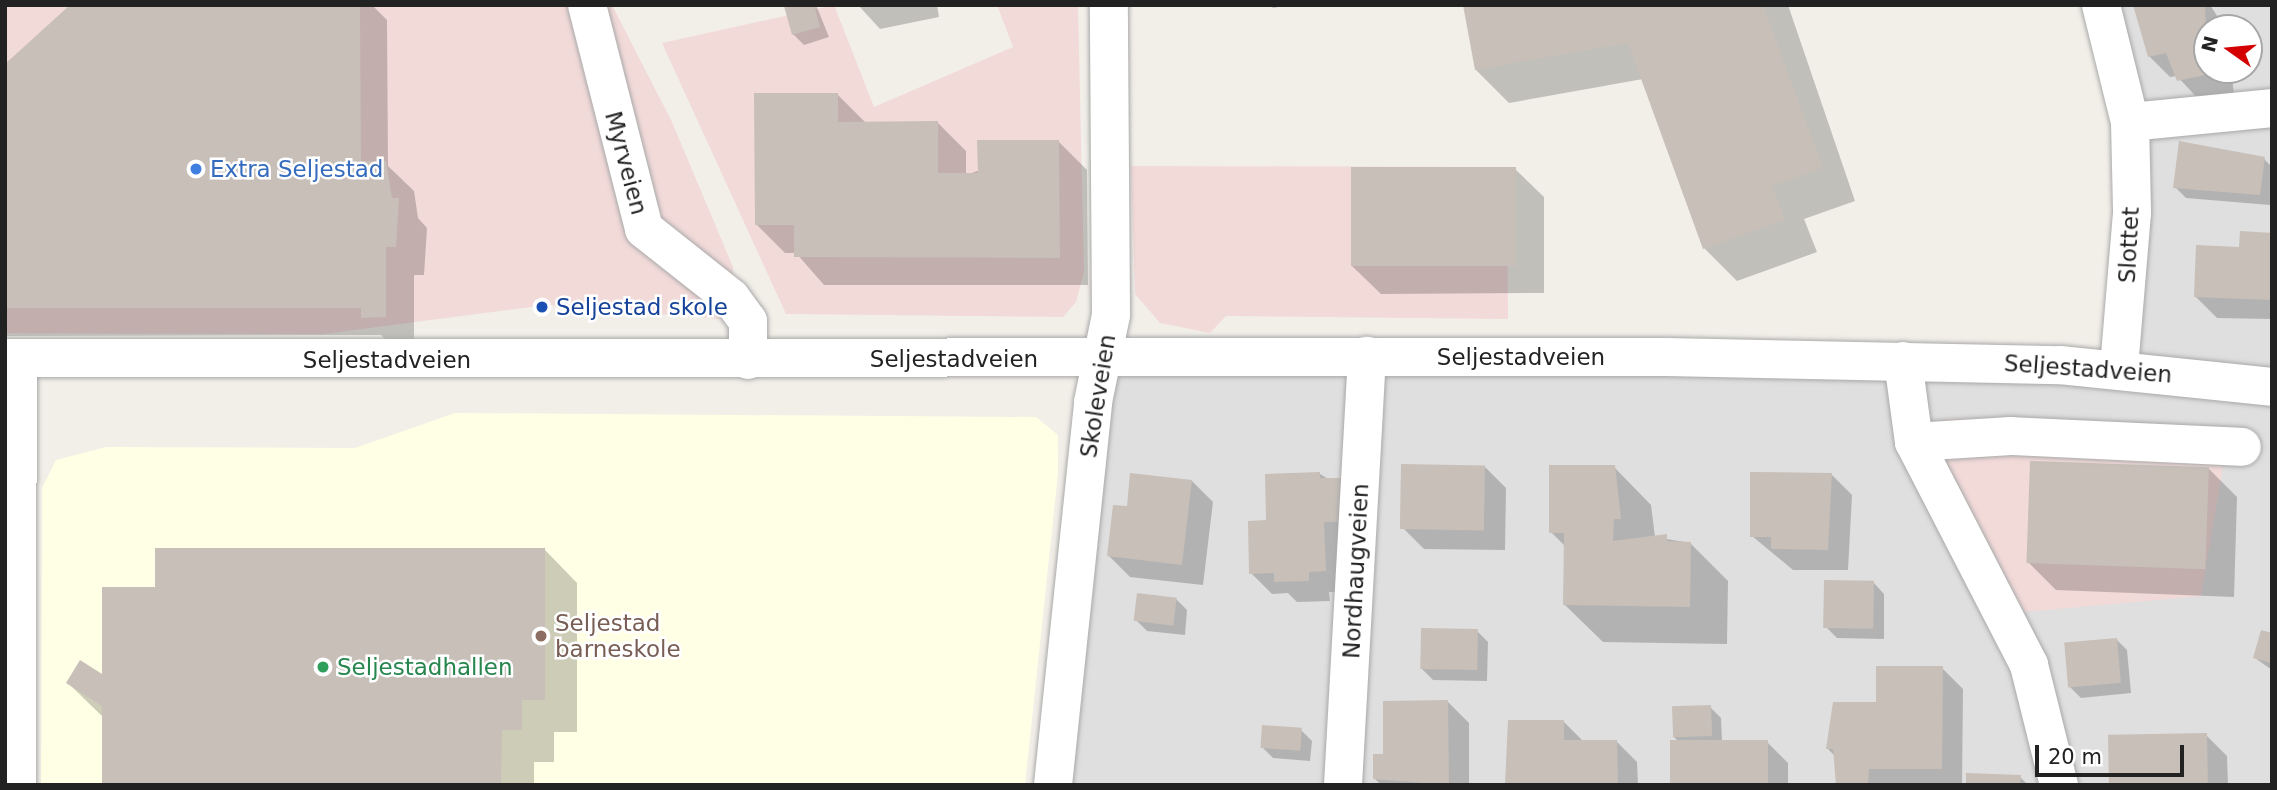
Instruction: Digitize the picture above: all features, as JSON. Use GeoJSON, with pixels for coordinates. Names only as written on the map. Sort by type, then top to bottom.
{"type":"FeatureCollection","features":[{"type":"Feature","properties":{"kind":"street","name":"Myrveien"},"geometry":{"type":"LineString","coordinates":[[587,5],[645,229],[731,298],[748,321],[748,359]]}},
{"type":"Feature","properties":{"kind":"street","name":"Skoleveien"},"geometry":{"type":"LineString","coordinates":[[1053,785],[1101,359],[1111,315],[1109,5]]}},
{"type":"Feature","properties":{"kind":"street","name":"Slottet"},"geometry":{"type":"LineString","coordinates":[[2101,5],[2130,121],[2132,213],[2119,368]]}},
{"type":"Feature","properties":{"kind":"street"},"geometry":{"type":"LineString","coordinates":[[2130,121],[2272,108]]}},
{"type":"Feature","properties":{"kind":"street","name":"Seljestadveien"},"geometry":{"type":"LineString","coordinates":[[12,358],[1101,359],[1367,356],[1903,361],[2119,368],[2272,387]]}},
{"type":"Feature","properties":{"kind":"street","name":"Nordhaugveien"},"geometry":{"type":"LineString","coordinates":[[1343,785],[1367,356]]}},
{"type":"Feature","properties":{"kind":"street"},"geometry":{"type":"LineString","coordinates":[[12,358],[17,785]]}},
{"type":"Feature","properties":{"kind":"street"},"geometry":{"type":"LineString","coordinates":[[1903,361],[1914,442],[2029,665],[2059,785]]}},
{"type":"Feature","properties":{"kind":"street"},"geometry":{"type":"LineString","coordinates":[[1914,442],[2011,436],[2242,446]]}},
{"type":"Feature","properties":{"kind":"shaded area"},"geometry":{"type":"Polygon","coordinates":[[[5,5],[612,5],[672,122],[733,267],[731,320],[547,305],[323,334],[5,333],[5,5]]]}},
{"type":"Feature","properties":{"kind":"shaded area"},"geometry":{"type":"Polygon","coordinates":[[[834,5],[874,107],[1013,47],[997,5],[1078,5],[1084,272],[1076,302],[1063,317],[786,314],[662,43],[834,5]]]}},
{"type":"Feature","properties":{"kind":"shaded area"},"geometry":{"type":"Polygon","coordinates":[[[2096,5],[2272,5],[2272,785],[1064,785],[1107,358],[2109,366],[2128,135],[2096,5]]]}},
{"type":"Feature","properties":{"kind":"shaded area"},"geometry":{"type":"Polygon","coordinates":[[[1131,166],[1507,167],[1508,319],[1226,316],[1210,333],[1160,323],[1135,294],[1131,166]]]}},
{"type":"Feature","properties":{"kind":"shaded area","name":"Seljestad barneskole"},"geometry":{"type":"Polygon","coordinates":[[[455,413],[1036,417],[1058,435],[1058,473],[1025,785],[41,785],[42,488],[56,460],[106,447],[355,448],[455,413]]]}},
{"type":"Feature","properties":{"kind":"shaded area"},"geometry":{"type":"Polygon","coordinates":[[[1947,418],[2229,430],[2201,596],[2024,612],[1929,449],[1947,418]]]}},
{"type":"Feature","properties":{"kind":"building","name":"Extra Seljestad"},"geometry":{"type":"Polygon","coordinates":[[[70,5],[360,5],[361,161],[386,161],[392,198],[399,198],[396,247],[386,247],[386,317],[361,318],[361,308],[5,308],[5,64],[70,5]]]}},
{"type":"Feature","properties":{"kind":"building"},"geometry":{"type":"Polygon","coordinates":[[[814,5],[820,27],[792,35],[784,6],[814,5]]]}},
{"type":"Feature","properties":{"kind":"building"},"geometry":{"type":"Polygon","coordinates":[[[1463,5],[1763,5],[1823,168],[1772,186],[1785,220],[1703,249],[1628,43],[1475,70],[1463,5]]]}},
{"type":"Feature","properties":{"kind":"building"},"geometry":{"type":"Polygon","coordinates":[[[2133,5],[2205,5],[2205,14],[2193,14],[2193,78],[2177,81],[2166,53],[2148,57],[2133,5]]]}},
{"type":"Feature","properties":{"kind":"building"},"geometry":{"type":"Polygon","coordinates":[[[754,93],[838,93],[838,122],[938,121],[938,173],[978,173],[977,140],[1059,140],[1060,258],[794,257],[794,225],[755,225],[754,93]]]}},
{"type":"Feature","properties":{"kind":"building"},"geometry":{"type":"Polygon","coordinates":[[[2179,141],[2265,157],[2260,195],[2173,188],[2179,141]]]}},
{"type":"Feature","properties":{"kind":"building"},"geometry":{"type":"Polygon","coordinates":[[[1351,167],[1516,167],[1516,266],[1351,266],[1351,167]]]}},
{"type":"Feature","properties":{"kind":"building"},"geometry":{"type":"Polygon","coordinates":[[[2240,231],[2272,233],[2272,300],[2194,297],[2196,245],[2239,247],[2240,231]]]}},
{"type":"Feature","properties":{"kind":"building"},"geometry":{"type":"Polygon","coordinates":[[[2030,461],[2209,467],[2205,569],[2026,563],[2030,461]]]}},
{"type":"Feature","properties":{"kind":"building"},"geometry":{"type":"Polygon","coordinates":[[[1401,464],[1485,465],[1484,530],[1400,529],[1401,464]]]}},
{"type":"Feature","properties":{"kind":"building"},"geometry":{"type":"Polygon","coordinates":[[[1549,465],[1615,465],[1621,519],[1614,519],[1613,541],[1667,534],[1667,541],[1691,542],[1690,607],[1563,605],[1564,533],[1549,533],[1549,465]]]}},
{"type":"Feature","properties":{"kind":"building"},"geometry":{"type":"Polygon","coordinates":[[[1320,472],[1320,478],[1345,478],[1346,522],[1324,522],[1326,571],[1309,572],[1309,581],[1274,582],[1274,573],[1249,574],[1248,521],[1266,520],[1265,474],[1320,472]]]}},
{"type":"Feature","properties":{"kind":"building"},"geometry":{"type":"Polygon","coordinates":[[[1750,472],[1832,473],[1828,550],[1771,549],[1771,537],[1750,537],[1750,472]]]}},
{"type":"Feature","properties":{"kind":"building"},"geometry":{"type":"Polygon","coordinates":[[[1130,473],[1192,480],[1182,565],[1107,556],[1113,505],[1127,506],[1130,473]]]}},
{"type":"Feature","properties":{"kind":"building","name":"Seljestadhallen"},"geometry":{"type":"Polygon","coordinates":[[[155,548],[545,548],[545,700],[522,700],[522,730],[502,730],[501,785],[102,785],[102,706],[66,683],[80,660],[102,674],[102,587],[155,587],[155,548]]]}},
{"type":"Feature","properties":{"kind":"building"},"geometry":{"type":"Polygon","coordinates":[[[1824,580],[1874,581],[1873,629],[1823,628],[1824,580]]]}},
{"type":"Feature","properties":{"kind":"building"},"geometry":{"type":"Polygon","coordinates":[[[1137,593],[1177,598],[1173,626],[1134,621],[1137,593]]]}},
{"type":"Feature","properties":{"kind":"building"},"geometry":{"type":"Polygon","coordinates":[[[1421,628],[1478,629],[1477,670],[1420,669],[1421,628]]]}},
{"type":"Feature","properties":{"kind":"building"},"geometry":{"type":"Polygon","coordinates":[[[2261,630],[2272,633],[2272,663],[2253,658],[2261,630]]]}},
{"type":"Feature","properties":{"kind":"building"},"geometry":{"type":"Polygon","coordinates":[[[2117,638],[2121,683],[2068,687],[2064,643],[2117,638]]]}},
{"type":"Feature","properties":{"kind":"building"},"geometry":{"type":"Polygon","coordinates":[[[1876,666],[1943,666],[1942,769],[1869,769],[1868,785],[1836,785],[1833,749],[1826,749],[1833,702],[1876,702],[1876,666]]]}},
{"type":"Feature","properties":{"kind":"building"},"geometry":{"type":"Polygon","coordinates":[[[1448,700],[1449,785],[1373,779],[1373,754],[1383,754],[1383,701],[1448,700]]]}},
{"type":"Feature","properties":{"kind":"building"},"geometry":{"type":"Polygon","coordinates":[[[1711,705],[1712,736],[1673,737],[1672,706],[1711,705]]]}},
{"type":"Feature","properties":{"kind":"building"},"geometry":{"type":"Polygon","coordinates":[[[1508,720],[1564,720],[1564,740],[1617,740],[1618,785],[1505,785],[1508,720]]]}},
{"type":"Feature","properties":{"kind":"building"},"geometry":{"type":"Polygon","coordinates":[[[1262,725],[1302,728],[1300,751],[1260,748],[1262,725]]]}},
{"type":"Feature","properties":{"kind":"building"},"geometry":{"type":"Polygon","coordinates":[[[2207,733],[2208,785],[2109,785],[2108,735],[2207,733]]]}},
{"type":"Feature","properties":{"kind":"building"},"geometry":{"type":"Polygon","coordinates":[[[1670,740],[1768,740],[1768,785],[1670,785],[1670,740]]]}},
{"type":"Feature","properties":{"kind":"building"},"geometry":{"type":"Polygon","coordinates":[[[1966,773],[2021,775],[2020,785],[1966,785],[1966,773]]]}},
{"type":"Feature","properties":{"kind":"place","name":"Extra Seljestad"},"geometry":{"type":"Point","coordinates":[196,169]}},
{"type":"Feature","properties":{"kind":"place","name":"Seljestad skole"},"geometry":{"type":"Point","coordinates":[542,307]}},
{"type":"Feature","properties":{"kind":"place","name":"Seljestad barneskole"},"geometry":{"type":"Point","coordinates":[541,636]}},
{"type":"Feature","properties":{"kind":"place","name":"Seljestadhallen"},"geometry":{"type":"Point","coordinates":[323,667]}}]}
